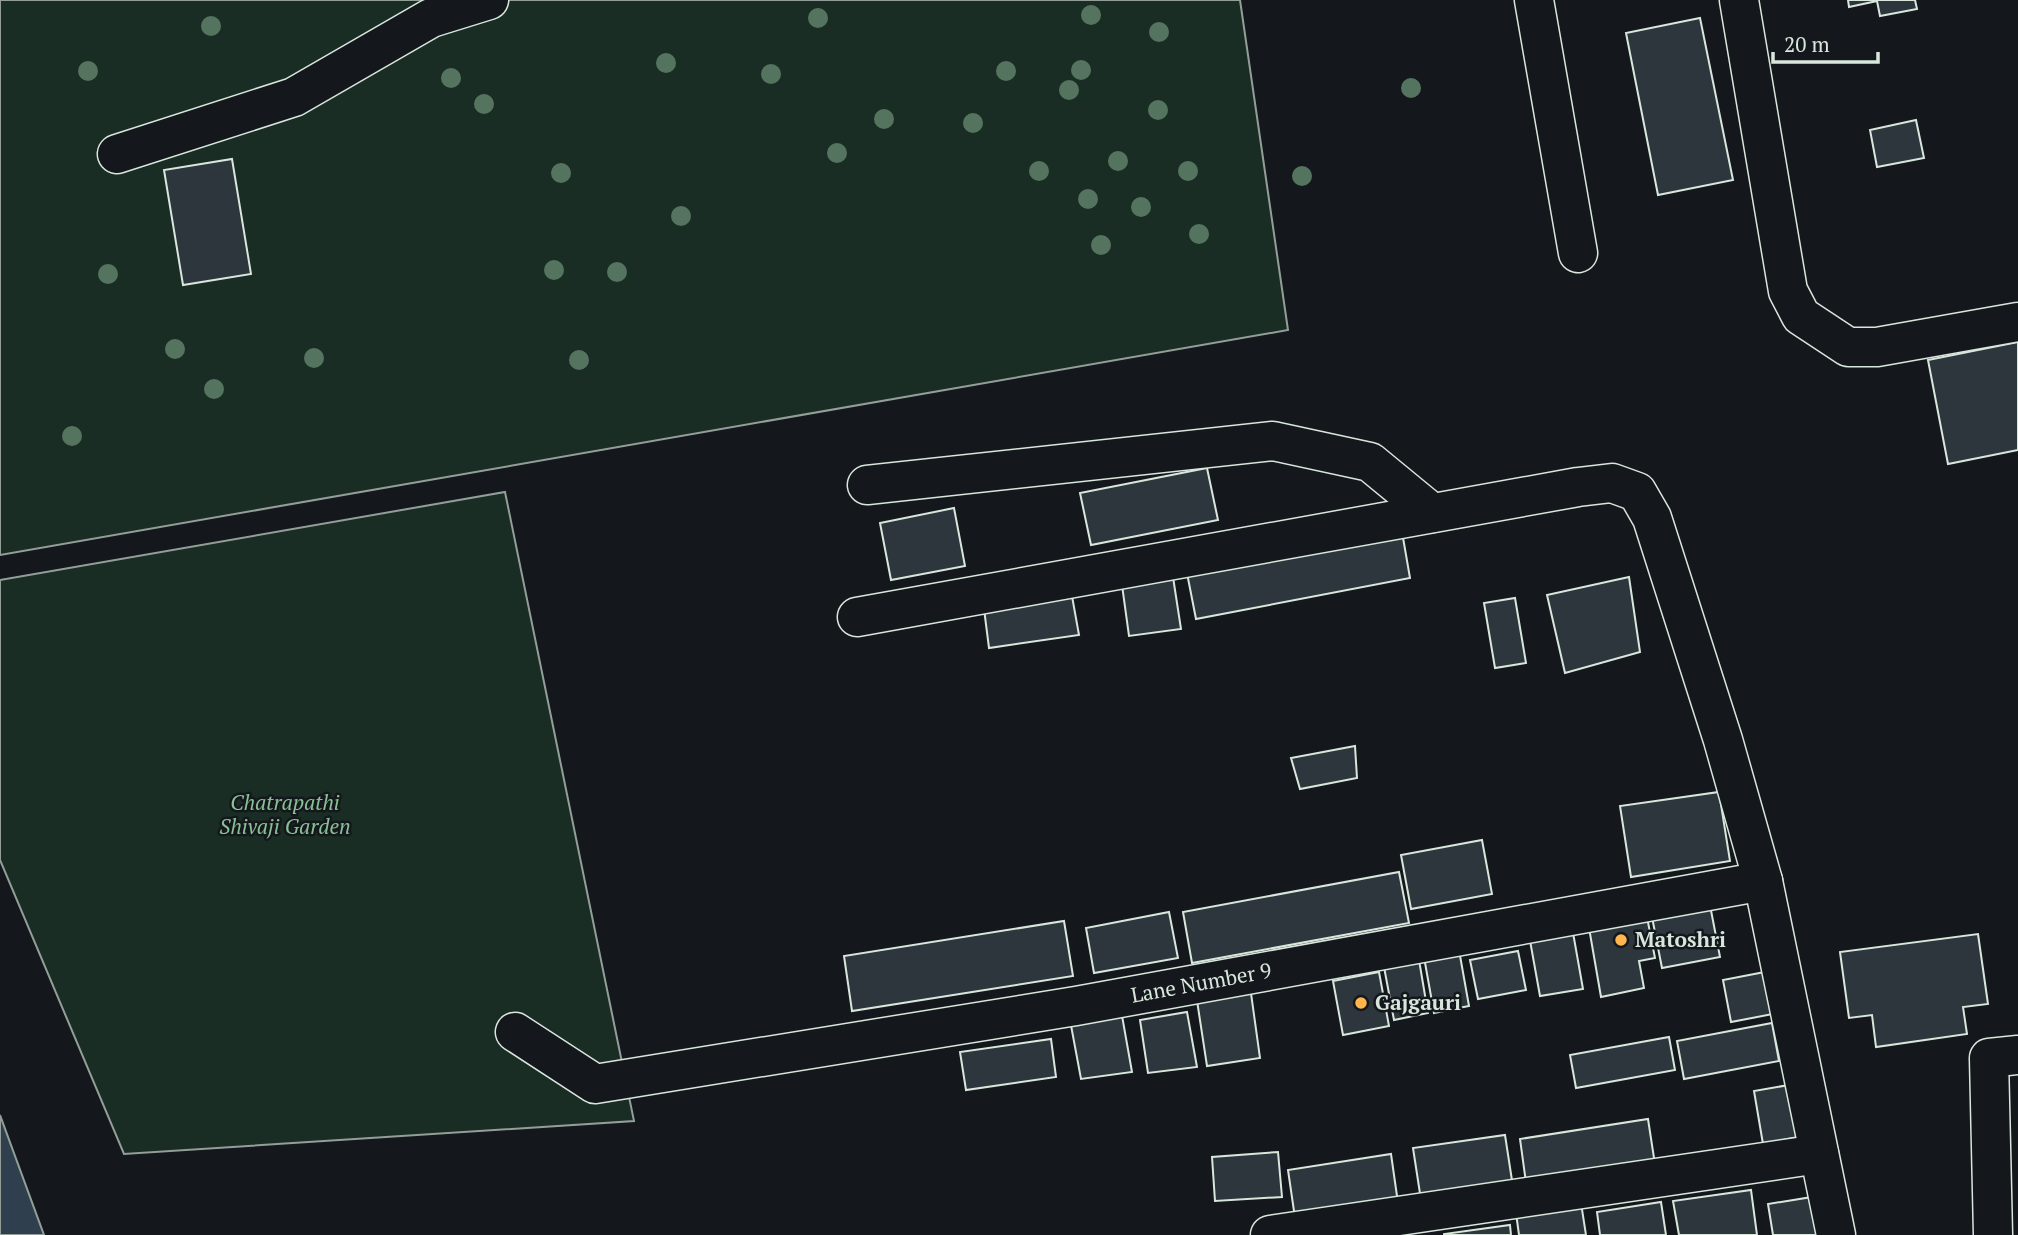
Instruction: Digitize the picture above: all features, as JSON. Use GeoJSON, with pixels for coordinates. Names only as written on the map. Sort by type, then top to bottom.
{"type":"FeatureCollection","features":[{"type":"Feature","properties":{"kind":"street"},"geometry":{"type":"LineString","coordinates":[[117,154],[294,97],[431,18],[489,0]]}},
{"type":"Feature","properties":{"kind":"street"},"geometry":{"type":"LineString","coordinates":[[1534,0],[1578,253]]}},
{"type":"Feature","properties":{"kind":"street"},"geometry":{"type":"LineString","coordinates":[[1739,0],[1788,291],[1801,316],[1848,347],[1877,347],[2018,322]]}},
{"type":"Feature","properties":{"kind":"street"},"geometry":{"type":"LineString","coordinates":[[867,485],[1273,441],[1370,461],[1432,513]]}},
{"type":"Feature","properties":{"kind":"street"},"geometry":{"type":"LineString","coordinates":[[857,617],[1612,482],[1637,492],[1652,518],[1723,740],[1763,881],[1836,1235]]}},
{"type":"Feature","properties":{"kind":"street","name":"Lane Number 9"},"geometry":{"type":"LineString","coordinates":[[515,1032],[595,1084],[1076,1006],[1763,881]]}},
{"type":"Feature","properties":{"kind":"street"},"geometry":{"type":"LineString","coordinates":[[1993,1235],[1989,1058],[2018,1055]]}},
{"type":"Feature","properties":{"kind":"street"},"geometry":{"type":"LineString","coordinates":[[1270,1235],[1819,1154]]}},
{"type":"Feature","properties":{"kind":"green space"},"geometry":{"type":"Polygon","coordinates":[[[0,0],[1240,0],[1288,330],[0,555],[0,0]]]}},
{"type":"Feature","properties":{"kind":"green space","name":"Chatrapathi Shivaji Garden"},"geometry":{"type":"Polygon","coordinates":[[[505,492],[634,1121],[124,1154],[0,860],[0,580],[505,492]]]}},
{"type":"Feature","properties":{"kind":"water"},"geometry":{"type":"Polygon","coordinates":[[[0,1115],[44,1235],[0,1235],[0,1115]]]}},
{"type":"Feature","properties":{"kind":"building"},"geometry":{"type":"Polygon","coordinates":[[[1848,0],[1915,0],[1917,9],[1880,16],[1877,1],[1849,7],[1848,0]]]}},
{"type":"Feature","properties":{"kind":"building"},"geometry":{"type":"Polygon","coordinates":[[[1700,18],[1733,180],[1658,195],[1626,33],[1700,18]]]}},
{"type":"Feature","properties":{"kind":"building"},"geometry":{"type":"Polygon","coordinates":[[[1916,120],[1924,158],[1877,167],[1870,130],[1916,120]]]}},
{"type":"Feature","properties":{"kind":"building"},"geometry":{"type":"Polygon","coordinates":[[[232,159],[251,274],[183,285],[164,170],[232,159]]]}},
{"type":"Feature","properties":{"kind":"building"},"geometry":{"type":"Polygon","coordinates":[[[2018,342],[2018,450],[1948,464],[1928,360],[2018,342]]]}},
{"type":"Feature","properties":{"kind":"building"},"geometry":{"type":"Polygon","coordinates":[[[1207,468],[1218,520],[1091,545],[1080,493],[1207,468]]]}},
{"type":"Feature","properties":{"kind":"building"},"geometry":{"type":"Polygon","coordinates":[[[954,508],[965,566],[891,580],[880,523],[954,508]]]}},
{"type":"Feature","properties":{"kind":"building"},"geometry":{"type":"Polygon","coordinates":[[[1401,526],[1410,578],[1196,619],[1186,568],[1401,526]]]}},
{"type":"Feature","properties":{"kind":"building"},"geometry":{"type":"Polygon","coordinates":[[[1173,577],[1181,629],[1129,636],[1122,585],[1173,577]]]}},
{"type":"Feature","properties":{"kind":"building"},"geometry":{"type":"Polygon","coordinates":[[[1629,577],[1640,652],[1565,673],[1547,595],[1629,577]]]}},
{"type":"Feature","properties":{"kind":"building"},"geometry":{"type":"Polygon","coordinates":[[[1070,585],[1079,635],[989,648],[983,601],[1070,585]]]}},
{"type":"Feature","properties":{"kind":"building"},"geometry":{"type":"Polygon","coordinates":[[[1515,598],[1526,663],[1495,668],[1484,603],[1515,598]]]}},
{"type":"Feature","properties":{"kind":"building"},"geometry":{"type":"Polygon","coordinates":[[[1355,746],[1357,778],[1300,789],[1291,758],[1355,746]]]}},
{"type":"Feature","properties":{"kind":"building"},"geometry":{"type":"Polygon","coordinates":[[[1719,792],[1730,861],[1631,877],[1620,806],[1719,792]]]}},
{"type":"Feature","properties":{"kind":"building"},"geometry":{"type":"Polygon","coordinates":[[[1482,840],[1492,894],[1411,909],[1401,855],[1482,840]]]}},
{"type":"Feature","properties":{"kind":"building"},"geometry":{"type":"Polygon","coordinates":[[[1399,872],[1409,923],[1192,963],[1183,912],[1399,872]]]}},
{"type":"Feature","properties":{"kind":"building"},"geometry":{"type":"Polygon","coordinates":[[[1709,900],[1720,957],[1662,968],[1651,912],[1709,900]]]}},
{"type":"Feature","properties":{"kind":"building"},"geometry":{"type":"Polygon","coordinates":[[[1169,912],[1178,958],[1094,973],[1086,928],[1169,912]]]}},
{"type":"Feature","properties":{"kind":"building","name":"Matoshri"},"geometry":{"type":"Polygon","coordinates":[[[1646,912],[1655,958],[1639,961],[1644,988],[1601,997],[1588,922],[1646,912]]]}},
{"type":"Feature","properties":{"kind":"building"},"geometry":{"type":"Polygon","coordinates":[[[1064,921],[1073,976],[852,1011],[844,956],[1064,921]]]}},
{"type":"Feature","properties":{"kind":"building"},"geometry":{"type":"Polygon","coordinates":[[[1572,927],[1583,989],[1540,996],[1529,935],[1572,927]]]}},
{"type":"Feature","properties":{"kind":"building"},"geometry":{"type":"Polygon","coordinates":[[[1978,934],[1988,1004],[1963,1007],[1967,1034],[1876,1047],[1872,1015],[1849,1018],[1840,952],[1978,934]]]}},
{"type":"Feature","properties":{"kind":"building"},"geometry":{"type":"Polygon","coordinates":[[[1459,950],[1469,1006],[1434,1013],[1424,957],[1459,950]]]}},
{"type":"Feature","properties":{"kind":"building"},"geometry":{"type":"Polygon","coordinates":[[[1518,951],[1526,990],[1478,999],[1470,960],[1518,951]]]}},
{"type":"Feature","properties":{"kind":"building"},"geometry":{"type":"Polygon","coordinates":[[[1419,960],[1428,1013],[1394,1020],[1384,967],[1419,960]]]}},
{"type":"Feature","properties":{"kind":"building"},"geometry":{"type":"Polygon","coordinates":[[[1770,971],[1778,1013],[1731,1022],[1723,980],[1770,971]]]}},
{"type":"Feature","properties":{"kind":"building","name":"Gajgauri"},"geometry":{"type":"Polygon","coordinates":[[[1379,972],[1389,1026],[1343,1035],[1333,981],[1379,972]]]}},
{"type":"Feature","properties":{"kind":"building"},"geometry":{"type":"Polygon","coordinates":[[[1250,986],[1260,1058],[1207,1066],[1196,994],[1250,986]]]}},
{"type":"Feature","properties":{"kind":"building"},"geometry":{"type":"Polygon","coordinates":[[[1121,1010],[1132,1072],[1081,1079],[1070,1020],[1121,1010]]]}},
{"type":"Feature","properties":{"kind":"building"},"geometry":{"type":"Polygon","coordinates":[[[1187,1012],[1197,1067],[1148,1073],[1140,1020],[1187,1012]]]}},
{"type":"Feature","properties":{"kind":"building"},"geometry":{"type":"Polygon","coordinates":[[[1772,1023],[1779,1061],[1684,1079],[1677,1041],[1772,1023]]]}},
{"type":"Feature","properties":{"kind":"building"},"geometry":{"type":"Polygon","coordinates":[[[1669,1037],[1675,1070],[1576,1088],[1570,1055],[1669,1037]]]}},
{"type":"Feature","properties":{"kind":"building"},"geometry":{"type":"Polygon","coordinates":[[[1051,1039],[1056,1077],[966,1090],[960,1052],[1051,1039]]]}},
{"type":"Feature","properties":{"kind":"building"},"geometry":{"type":"Polygon","coordinates":[[[1789,1085],[1798,1137],[1763,1144],[1754,1091],[1789,1085]]]}},
{"type":"Feature","properties":{"kind":"building"},"geometry":{"type":"Polygon","coordinates":[[[1648,1119],[1656,1171],[1527,1190],[1520,1139],[1648,1119]]]}},
{"type":"Feature","properties":{"kind":"building"},"geometry":{"type":"Polygon","coordinates":[[[1505,1135],[1513,1187],[1421,1200],[1413,1148],[1505,1135]]]}},
{"type":"Feature","properties":{"kind":"building"},"geometry":{"type":"Polygon","coordinates":[[[1278,1152],[1282,1197],[1215,1201],[1212,1157],[1278,1152]]]}},
{"type":"Feature","properties":{"kind":"building"},"geometry":{"type":"Polygon","coordinates":[[[1391,1154],[1398,1203],[1295,1218],[1288,1170],[1391,1154]]]}},
{"type":"Feature","properties":{"kind":"building"},"geometry":{"type":"Polygon","coordinates":[[[1751,1190],[1757,1235],[1679,1235],[1673,1201],[1751,1190]]]}},
{"type":"Feature","properties":{"kind":"building"},"geometry":{"type":"Polygon","coordinates":[[[1812,1197],[1817,1235],[1773,1235],[1768,1204],[1812,1197]]]}},
{"type":"Feature","properties":{"kind":"building"},"geometry":{"type":"Polygon","coordinates":[[[1661,1202],[1666,1235],[1600,1235],[1597,1212],[1661,1202]]]}},
{"type":"Feature","properties":{"kind":"building"},"geometry":{"type":"Polygon","coordinates":[[[1581,1203],[1586,1235],[1519,1235],[1516,1213],[1581,1203]]]}},
{"type":"Feature","properties":{"kind":"building"},"geometry":{"type":"Polygon","coordinates":[[[1510,1225],[1511,1235],[1444,1235],[1444,1234],[1510,1225]]]}},
{"type":"Feature","properties":{"kind":"place","name":"Matoshri"},"geometry":{"type":"Point","coordinates":[1621,940]}},
{"type":"Feature","properties":{"kind":"place","name":"Gajgauri"},"geometry":{"type":"Point","coordinates":[1361,1003]}}]}
